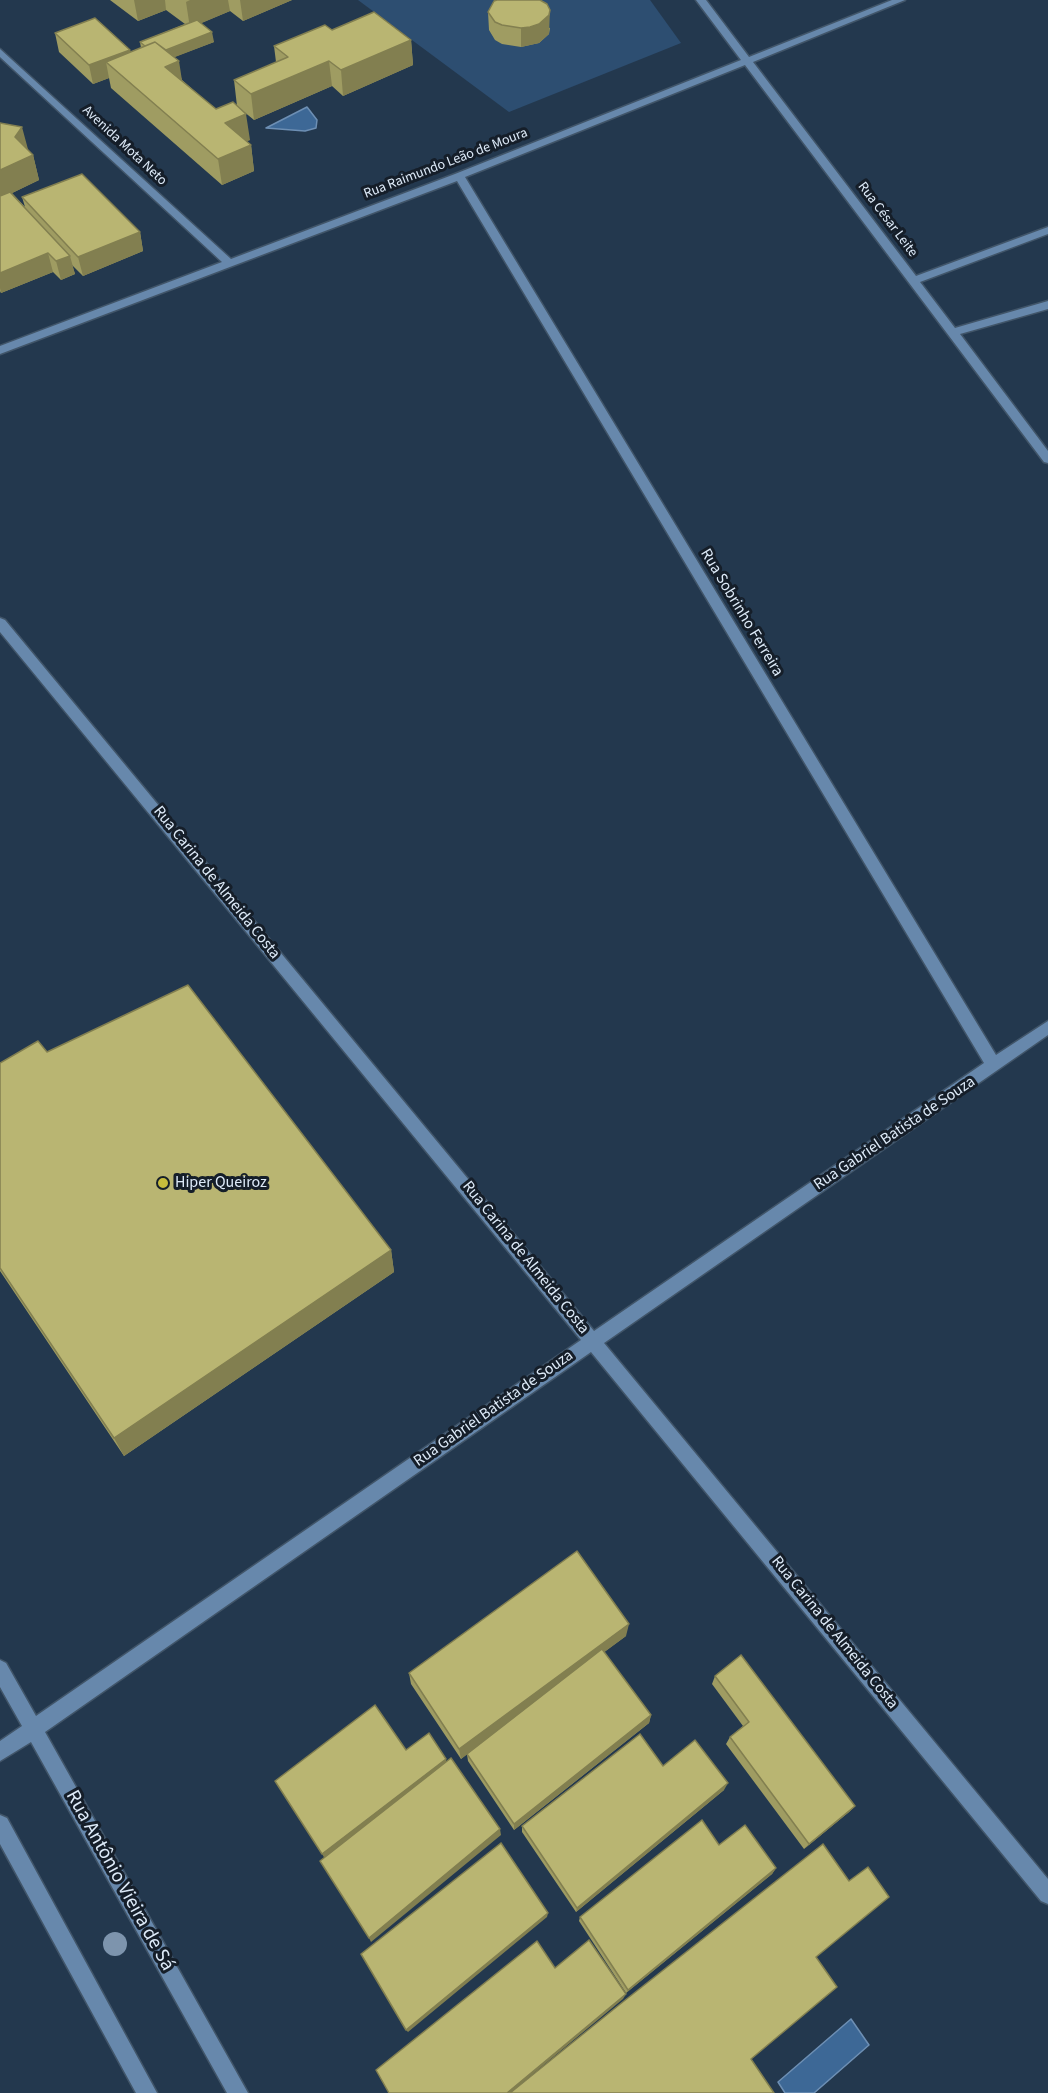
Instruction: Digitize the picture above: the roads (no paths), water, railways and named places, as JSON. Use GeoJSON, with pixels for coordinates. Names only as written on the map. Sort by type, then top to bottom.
{"type":"FeatureCollection","features":[{"type":"Feature","properties":{"kind":"street","name":"Rua César Leite"},"geometry":{"type":"LineString","coordinates":[[701,0],[1048,459]]}},
{"type":"Feature","properties":{"kind":"street","name":"Rua Raimundo Leão de Moura"},"geometry":{"type":"LineString","coordinates":[[0,350],[459,176],[900,0]]}},
{"type":"Feature","properties":{"kind":"street","name":"Avenida Mota Neto"},"geometry":{"type":"LineString","coordinates":[[0,52],[228,262]]}},
{"type":"Feature","properties":{"kind":"street","name":"Rua Sobrinho Ferreira"},"geometry":{"type":"LineString","coordinates":[[459,176],[994,1066]]}},
{"type":"Feature","properties":{"kind":"street"},"geometry":{"type":"LineString","coordinates":[[915,281],[1048,230]]}},
{"type":"Feature","properties":{"kind":"street"},"geometry":{"type":"LineString","coordinates":[[954,332],[1048,305]]}},
{"type":"Feature","properties":{"kind":"street","name":"Rua Carina de Almeida Costa"},"geometry":{"type":"LineString","coordinates":[[0,623],[1046,1888]]}},
{"type":"Feature","properties":{"kind":"street","name":"Rua Gabriel Batista de Souza"},"geometry":{"type":"LineString","coordinates":[[0,1752],[592,1340],[1048,1027]]}},
{"type":"Feature","properties":{"kind":"street","name":"Rua Antônio Vieira de Sá"},"geometry":{"type":"LineString","coordinates":[[0,1669],[238,2093]]}},
{"type":"Feature","properties":{"kind":"street"},"geometry":{"type":"LineString","coordinates":[[0,1826],[147,2093]]}},
{"type":"Feature","properties":{"kind":"place","name":"Hiper Queiroz"},"geometry":{"type":"Point","coordinates":[163,1183]}}]}
